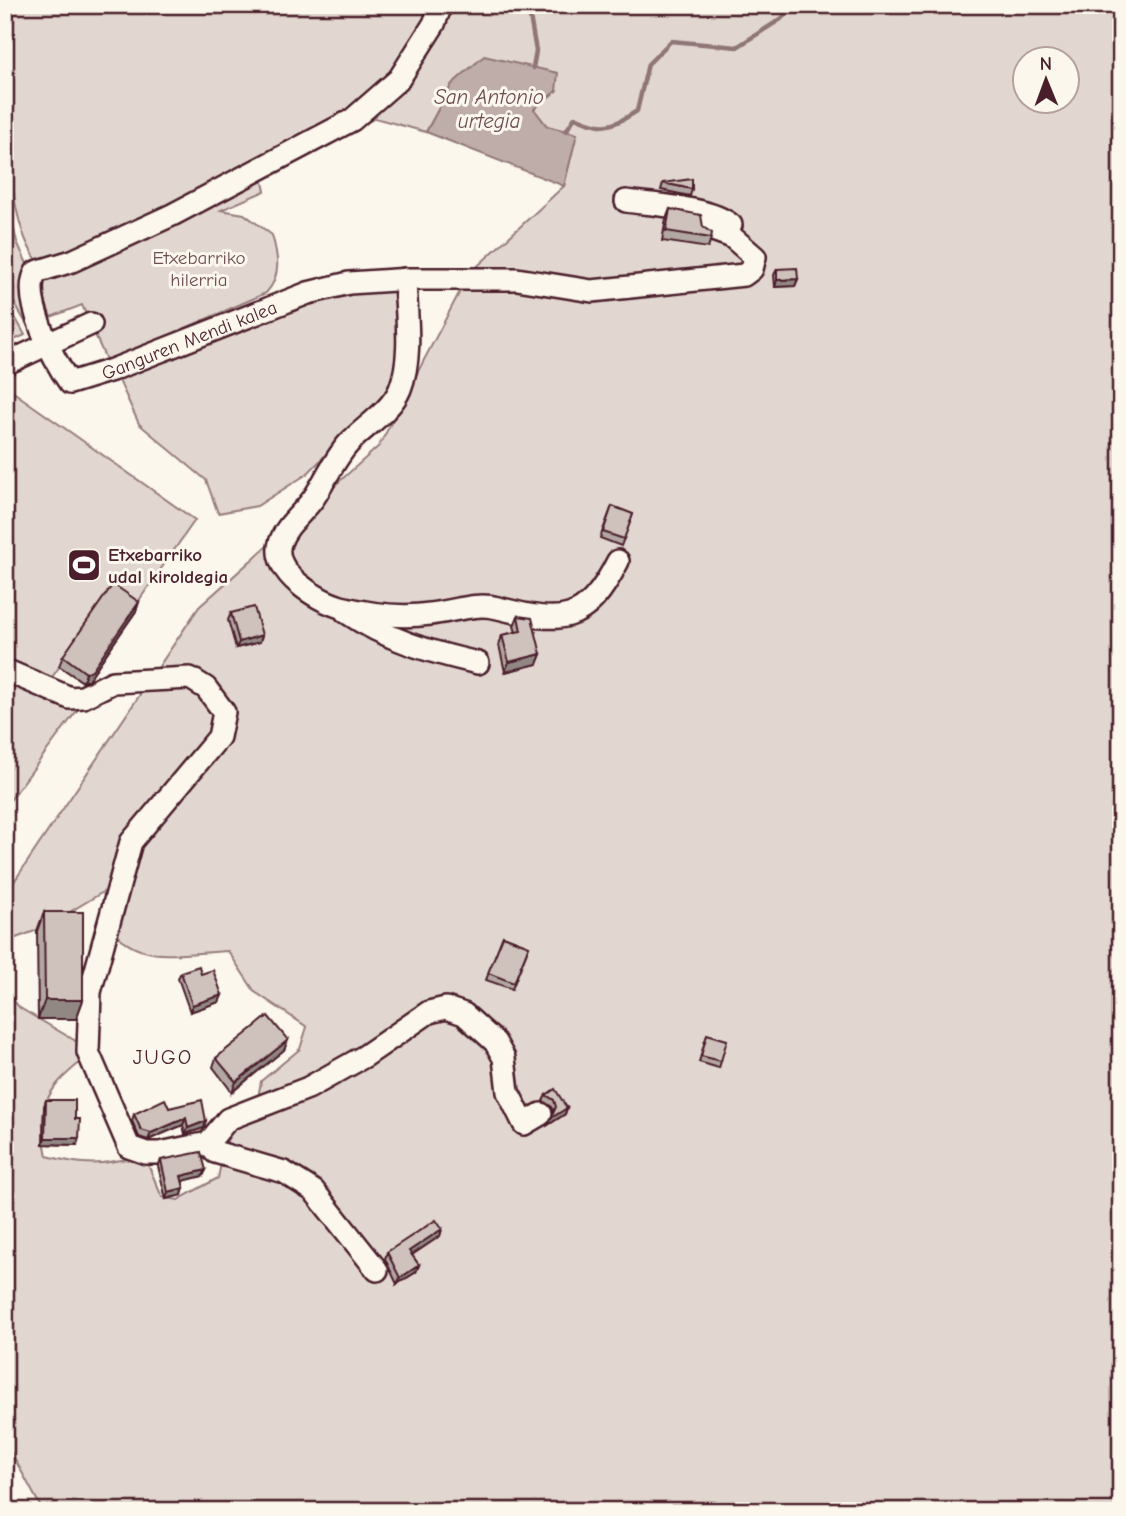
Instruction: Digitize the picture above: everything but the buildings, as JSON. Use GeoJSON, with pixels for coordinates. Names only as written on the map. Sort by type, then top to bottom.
{"type":"FeatureCollection","features":[{"type":"Feature","properties":{"kind":"street"},"geometry":{"type":"LineString","coordinates":[[48,345],[31,293],[31,280],[36,272],[72,261],[172,215],[352,120],[399,79],[435,24],[441,5]]}},
{"type":"Feature","properties":{"kind":"street"},"geometry":{"type":"LineString","coordinates":[[478,663],[419,649],[387,637],[338,606],[304,589],[289,573],[279,556],[280,544],[348,444],[399,392],[406,368],[405,279],[517,279],[592,291],[744,275],[752,269],[755,257],[743,235],[724,219],[626,201]]}},
{"type":"Feature","properties":{"kind":"street"},"geometry":{"type":"LineString","coordinates":[[710,229],[732,237],[755,257]]}},
{"type":"Feature","properties":{"kind":"street","name":"Ganguren Mendi kalea"},"geometry":{"type":"LineString","coordinates":[[48,345],[70,383],[112,370],[309,293],[349,284],[405,279]]}},
{"type":"Feature","properties":{"kind":"street"},"geometry":{"type":"LineString","coordinates":[[5,364],[91,324]]}},
{"type":"Feature","properties":{"kind":"street"},"geometry":{"type":"LineString","coordinates":[[338,606],[402,617],[489,606],[556,620],[572,617],[606,584],[618,561]]}},
{"type":"Feature","properties":{"kind":"street"},"geometry":{"type":"LineString","coordinates":[[5,670],[70,698],[83,697],[113,682],[190,678],[206,688],[224,712],[219,737],[131,842],[90,992],[88,1052],[129,1147],[146,1153],[160,1153],[208,1143],[228,1119],[308,1088],[365,1056],[429,1012],[446,1008],[464,1014],[495,1042],[504,1058],[508,1092],[524,1124],[541,1114]]}},
{"type":"Feature","properties":{"kind":"street"},"geometry":{"type":"LineString","coordinates":[[208,1143],[215,1152],[284,1172],[314,1191],[377,1270]]}},
{"type":"Feature","properties":{"kind":"green space","name":"Etxebarriko hilerria"},"geometry":{"type":"Polygon","coordinates":[[[5,5],[1121,5],[1121,1511],[43,1511],[5,1441],[5,991],[20,1008],[84,1046],[82,1061],[59,1082],[46,1102],[43,1125],[47,1156],[88,1163],[146,1160],[162,1197],[178,1200],[218,1178],[228,1138],[238,1123],[256,1110],[261,1081],[300,1049],[307,1027],[255,992],[228,951],[165,954],[135,948],[123,941],[112,925],[103,892],[43,928],[5,942],[5,895],[199,607],[379,446],[469,274],[564,186],[576,134],[547,126],[533,109],[556,91],[452,84],[426,132],[375,118],[262,178],[265,191],[221,210],[244,214],[272,235],[277,273],[266,293],[107,362],[82,305],[51,317],[39,283],[41,264],[28,244],[18,216],[12,181],[6,103],[5,5]]]}},
{"type":"Feature","properties":{"kind":"green space"},"geometry":{"type":"Polygon","coordinates":[[[5,194],[17,242],[28,266],[21,281],[30,330],[5,287],[5,194]]]}},
{"type":"Feature","properties":{"kind":"green space"},"geometry":{"type":"Polygon","coordinates":[[[395,283],[397,362],[388,392],[307,474],[257,506],[218,513],[206,480],[139,424],[117,376],[323,294],[395,283]]]}},
{"type":"Feature","properties":{"kind":"green space"},"geometry":{"type":"Polygon","coordinates":[[[5,299],[25,335],[5,344],[5,299]]]}},
{"type":"Feature","properties":{"kind":"green space","name":"Etxebarriko udal kiroldegia"},"geometry":{"type":"Polygon","coordinates":[[[9,389],[195,520],[85,684],[60,666],[48,683],[5,656],[5,390],[9,389]]]}},
{"type":"Feature","properties":{"kind":"green space"},"geometry":{"type":"Polygon","coordinates":[[[5,670],[70,698],[78,709],[5,807],[5,670]]]}},
{"type":"Feature","properties":{"kind":"water","name":"San Antonio urtegia"},"geometry":{"type":"Polygon","coordinates":[[[484,56],[558,73],[556,91],[534,109],[547,126],[577,134],[564,186],[426,132],[452,84],[484,56]]]}},
{"type":"Feature","properties":{"kind":"waterway"},"geometry":{"type":"LineString","coordinates":[[528,5],[536,51],[533,68]]}},
{"type":"Feature","properties":{"kind":"waterway"},"geometry":{"type":"LineString","coordinates":[[566,131],[575,117],[593,124],[607,125],[637,111],[648,64],[671,41],[737,47],[781,19],[795,5]]}},
{"type":"Feature","properties":{"kind":"place","name":"Etxebarriko udal kiroldegia"},"geometry":{"type":"Point","coordinates":[84,565]}},
{"type":"Feature","properties":{"kind":"district","name":"JUGO"},"geometry":{"type":"Point","coordinates":[163,1057]}}]}
